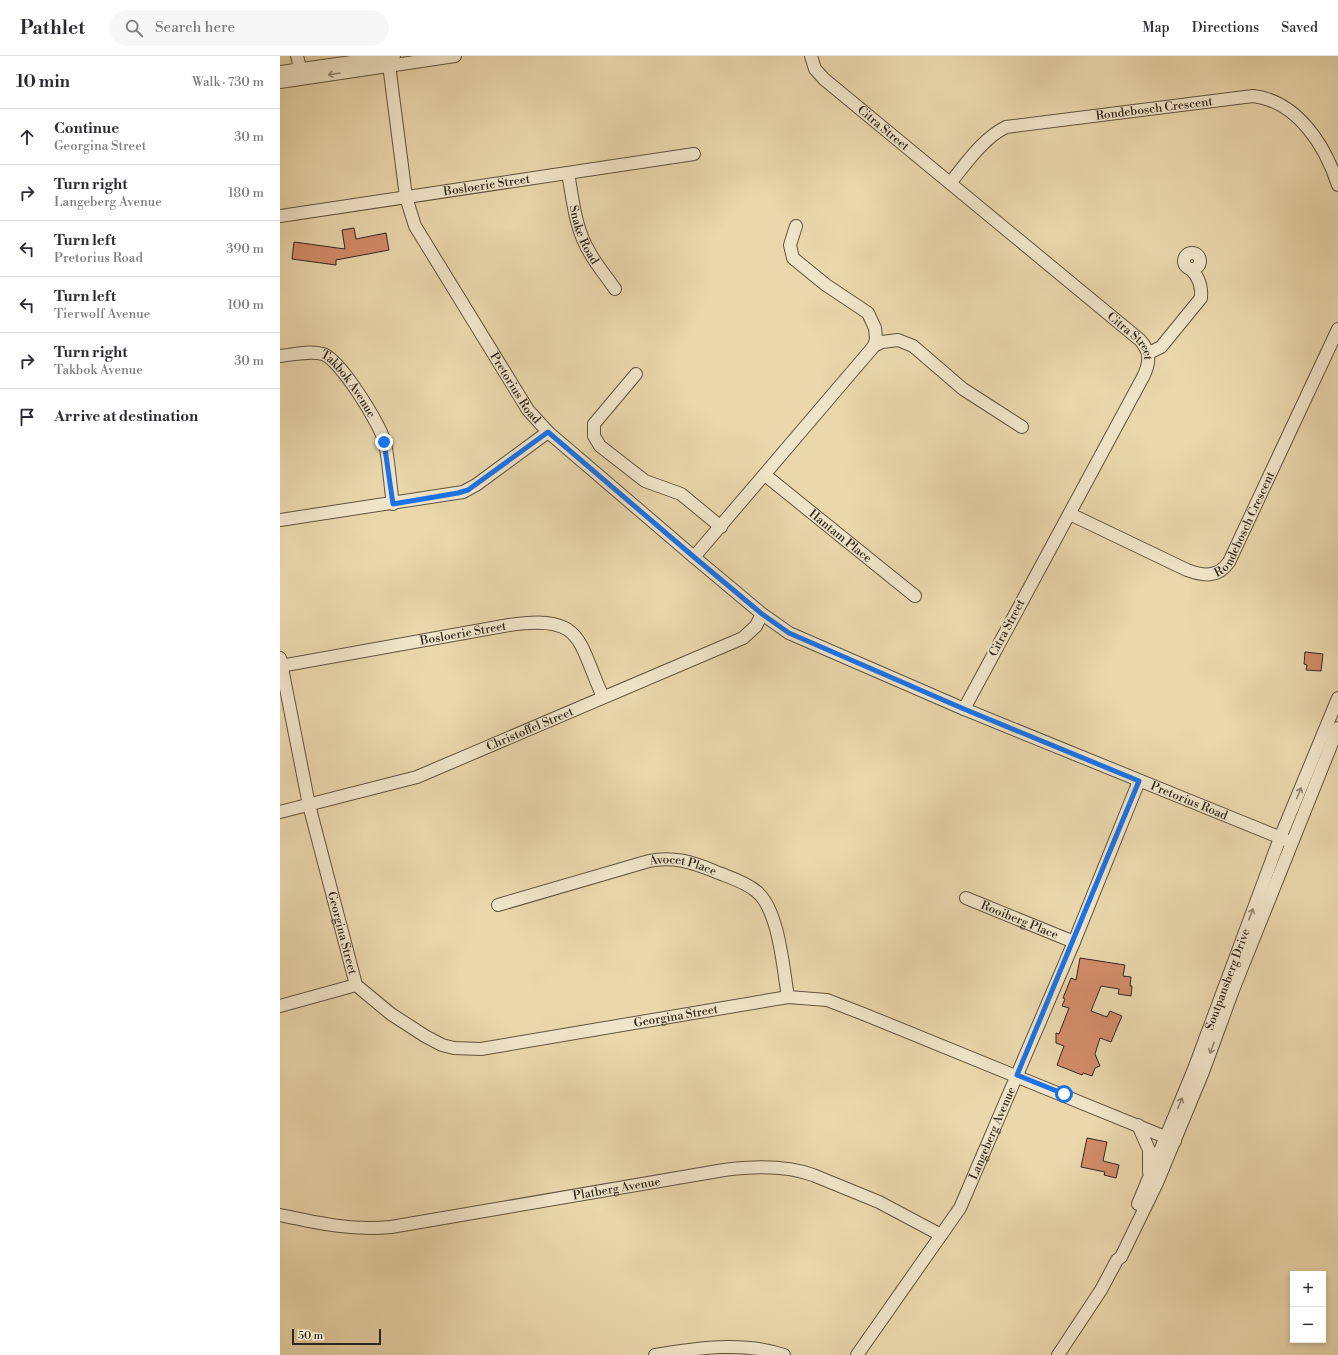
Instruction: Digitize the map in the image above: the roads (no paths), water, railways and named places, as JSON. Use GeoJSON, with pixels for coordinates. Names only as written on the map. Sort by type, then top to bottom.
{"type":"FeatureCollection","features":[{"type":"Feature","properties":{"kind":"street"},"geometry":{"type":"LineString","coordinates":[[281,75],[290,65],[294,56]]}},
{"type":"Feature","properties":{"kind":"street"},"geometry":{"type":"LineString","coordinates":[[297,56],[302,74]]}},
{"type":"Feature","properties":{"kind":"street"},"geometry":{"type":"LineString","coordinates":[[281,75],[302,74],[391,59],[455,56]]}},
{"type":"Feature","properties":{"kind":"street","name":"Citra Street"},"geometry":{"type":"LineString","coordinates":[[811,56],[816,69],[824,79],[1140,340],[1146,347],[1149,354],[1149,361],[1143,377],[964,709]]}},
{"type":"Feature","properties":{"kind":"street","name":"Pretorius Road"},"geometry":{"type":"LineString","coordinates":[[391,59],[406,197],[411,215],[420,237],[528,410],[548,432],[762,614],[800,639],[964,709],[1286,840]]}},
{"type":"Feature","properties":{"kind":"street","name":"Rondebosch Crescent"},"geometry":{"type":"LineString","coordinates":[[950,183],[982,146],[998,131],[1006,127],[1253,96],[1266,97],[1276,101],[1297,116],[1314,136],[1326,155],[1338,185]]}},
{"type":"Feature","properties":{"kind":"street","name":"Bosloerie Street"},"geometry":{"type":"LineString","coordinates":[[280,216],[694,154]]}},
{"type":"Feature","properties":{"kind":"street","name":"Snake Road"},"geometry":{"type":"LineString","coordinates":[[568,173],[574,211],[583,239],[590,253],[615,289]]}},
{"type":"Feature","properties":{"kind":"street"},"geometry":{"type":"LineString","coordinates":[[796,226],[790,245],[793,258],[826,285],[868,313],[875,328],[876,339],[874,346]]}},
{"type":"Feature","properties":{"kind":"street"},"geometry":{"type":"LineString","coordinates":[[1149,354],[1161,347],[1201,298],[1202,289],[1200,283],[1191,269]]}},
{"type":"Feature","properties":{"kind":"street","name":"Rondebosch Crescent"},"geometry":{"type":"LineString","coordinates":[[1070,514],[1198,574],[1212,575],[1225,569],[1338,329]]}},
{"type":"Feature","properties":{"kind":"street"},"geometry":{"type":"LineString","coordinates":[[694,557],[874,346],[882,342],[898,340],[913,346],[963,389],[1022,427]]}},
{"type":"Feature","properties":{"kind":"street","name":"Takbok Avenue"},"geometry":{"type":"LineString","coordinates":[[280,356],[303,353],[322,354],[329,357],[339,366],[373,416],[381,433],[384,442],[393,504]]}},
{"type":"Feature","properties":{"kind":"street"},"geometry":{"type":"LineString","coordinates":[[636,374],[594,424],[593,429],[596,442],[649,483],[678,492],[721,527]]}},
{"type":"Feature","properties":{"kind":"street"},"geometry":{"type":"LineString","coordinates":[[280,520],[393,504],[468,490],[548,432]]}},
{"type":"Feature","properties":{"kind":"street","name":"Hantam Place"},"geometry":{"type":"LineString","coordinates":[[765,475],[915,596]]}},
{"type":"Feature","properties":{"kind":"street","name":"Christoffel Street"},"geometry":{"type":"LineString","coordinates":[[280,812],[414,778],[743,638],[756,626],[762,614]]}},
{"type":"Feature","properties":{"kind":"street","name":"Bosloerie Street"},"geometry":{"type":"LineString","coordinates":[[280,663],[508,625],[545,622],[559,625],[572,632],[581,642],[603,697]]}},
{"type":"Feature","properties":{"kind":"street","name":"Georgina Street"},"geometry":{"type":"LineString","coordinates":[[280,663],[309,805],[356,986],[390,1014],[425,1036],[442,1044],[467,1049],[497,1047],[788,997],[805,997],[827,1000],[1017,1075],[1170,1139]]}},
{"type":"Feature","properties":{"kind":"street","name":"Soutpansberg Drive"},"geometry":{"type":"LineString","coordinates":[[1058,1355],[1101,1290],[1117,1260],[1121,1257],[1157,1183],[1170,1139],[1194,1069],[1286,840],[1334,728],[1336,702]]}},
{"type":"Feature","properties":{"kind":"street","name":"Langeberg Avenue"},"geometry":{"type":"LineString","coordinates":[[856,1355],[960,1208],[1074,942],[1139,781]]}},
{"type":"Feature","properties":{"kind":"street","name":"Avocet Place"},"geometry":{"type":"LineString","coordinates":[[498,905],[649,861],[669,858],[691,862],[747,885],[762,897],[772,914],[788,997]]}},
{"type":"Feature","properties":{"kind":"street","name":"Rooiberg Place"},"geometry":{"type":"LineString","coordinates":[[966,898],[1074,942]]}},
{"type":"Feature","properties":{"kind":"street"},"geometry":{"type":"LineString","coordinates":[[280,1006],[356,986]]}},
{"type":"Feature","properties":{"kind":"street"},"geometry":{"type":"LineString","coordinates":[[1138,1125],[1149,1150],[1149,1179]]}},
{"type":"Feature","properties":{"kind":"street","name":"Soutpansberg Drive"},"geometry":{"type":"LineString","coordinates":[[1117,1260],[1116,1255],[1149,1179],[1170,1139]]}},
{"type":"Feature","properties":{"kind":"street","name":"Platberg Avenue"},"geometry":{"type":"LineString","coordinates":[[280,1215],[331,1226],[367,1229],[391,1227],[730,1169],[765,1167],[808,1174],[879,1202],[941,1235]]}},
{"type":"Feature","properties":{"kind":"street"},"geometry":{"type":"LineString","coordinates":[[654,1355],[711,1347],[758,1350],[784,1355]]}}]}
